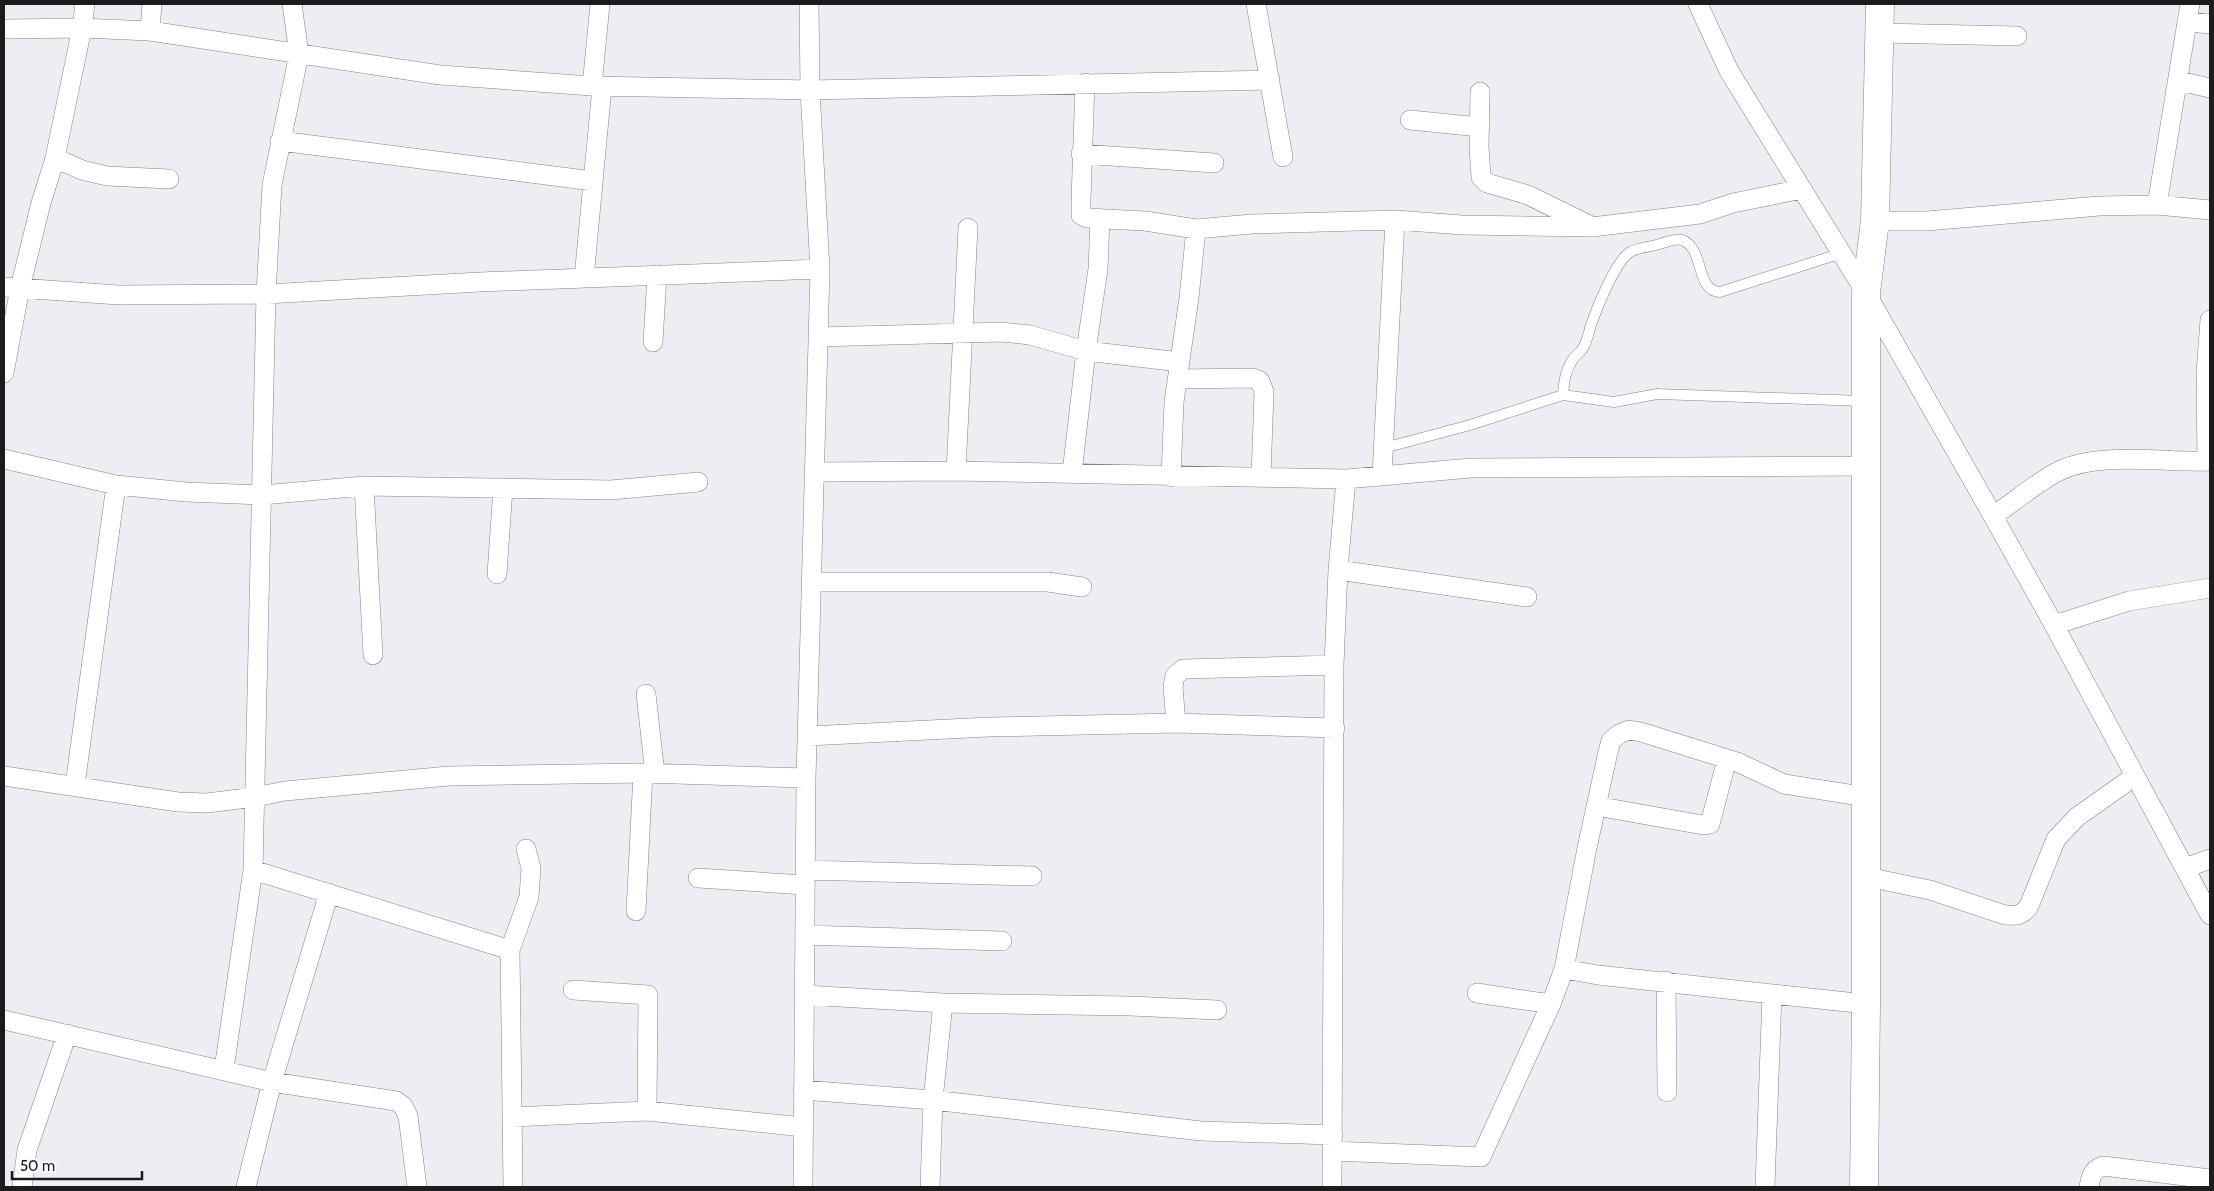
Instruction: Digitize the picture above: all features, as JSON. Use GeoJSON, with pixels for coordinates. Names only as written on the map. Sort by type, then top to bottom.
{"type":"FeatureCollection","features":[{"type":"Feature","properties":{"kind":"street"},"geometry":{"type":"LineString","coordinates":[[4,373],[12,288],[55,158],[82,28],[85,4]]}},
{"type":"Feature","properties":{"kind":"street"},"geometry":{"type":"LineString","coordinates":[[150,31],[152,4]]}},
{"type":"Feature","properties":{"kind":"street"},"geometry":{"type":"LineString","coordinates":[[224,1069],[254,870],[266,294],[272,185],[299,54],[292,4]]}},
{"type":"Feature","properties":{"kind":"street"},"geometry":{"type":"LineString","coordinates":[[584,278],[593,182],[600,4]]}},
{"type":"Feature","properties":{"kind":"street"},"geometry":{"type":"LineString","coordinates":[[803,1187],[806,778],[820,269],[810,90],[809,4]]}},
{"type":"Feature","properties":{"kind":"street"},"geometry":{"type":"LineString","coordinates":[[1256,4],[1283,157]]}},
{"type":"Feature","properties":{"kind":"street"},"geometry":{"type":"LineString","coordinates":[[1698,4],[1729,70],[1866,293],[1993,516],[2054,625],[2210,915]]}},
{"type":"Feature","properties":{"kind":"street"},"geometry":{"type":"LineString","coordinates":[[1864,1187],[1867,797],[1866,293],[1875,221],[1880,4]]}},
{"type":"Feature","properties":{"kind":"street"},"geometry":{"type":"LineString","coordinates":[[2157,205],[2189,13],[2210,24]]}},
{"type":"Feature","properties":{"kind":"street"},"geometry":{"type":"LineString","coordinates":[[4,29],[82,28],[150,31],[440,75],[598,87],[810,90],[1270,80]]}},
{"type":"Feature","properties":{"kind":"street"},"geometry":{"type":"LineString","coordinates":[[1880,33],[2017,36]]}},
{"type":"Feature","properties":{"kind":"street"},"geometry":{"type":"LineString","coordinates":[[2179,81],[2210,88]]}},
{"type":"Feature","properties":{"kind":"street"},"geometry":{"type":"LineString","coordinates":[[1085,83],[1081,154],[1081,215],[1100,219],[1145,221],[1196,229],[1252,224],[1395,220],[1462,225],[1592,227],[1700,214],[1733,203],[1802,189]]}},
{"type":"Feature","properties":{"kind":"street"},"geometry":{"type":"LineString","coordinates":[[1480,92],[1481,177],[1487,183],[1528,195],[1592,227]]}},
{"type":"Feature","properties":{"kind":"street"},"geometry":{"type":"LineString","coordinates":[[1410,120],[1480,127]]}},
{"type":"Feature","properties":{"kind":"street"},"geometry":{"type":"LineString","coordinates":[[280,141],[593,182]]}},
{"type":"Feature","properties":{"kind":"street"},"geometry":{"type":"LineString","coordinates":[[1081,154],[1214,163]]}},
{"type":"Feature","properties":{"kind":"street"},"geometry":{"type":"LineString","coordinates":[[55,158],[82,170],[107,176],[169,179]]}},
{"type":"Feature","properties":{"kind":"street"},"geometry":{"type":"LineString","coordinates":[[1875,221],[1927,221],[2099,206],[2157,205],[2210,210]]}},
{"type":"Feature","properties":{"kind":"street"},"geometry":{"type":"LineString","coordinates":[[1072,473],[1086,351],[1098,270],[1100,219]]}},
{"type":"Feature","properties":{"kind":"street"},"geometry":{"type":"LineString","coordinates":[[1382,476],[1395,220]]}},
{"type":"Feature","properties":{"kind":"street"},"geometry":{"type":"LineString","coordinates":[[956,471],[968,228]]}},
{"type":"Feature","properties":{"kind":"street"},"geometry":{"type":"LineString","coordinates":[[1171,476],[1174,402],[1196,229]]}},
{"type":"Feature","properties":{"kind":"street"},"geometry":{"type":"LineString","coordinates":[[12,288],[119,295],[266,294],[584,278],[820,269]]}},
{"type":"Feature","properties":{"kind":"street"},"geometry":{"type":"LineString","coordinates":[[653,342],[657,275]]}},
{"type":"Feature","properties":{"kind":"street"},"geometry":{"type":"LineString","coordinates":[[1993,516],[2059,471],[2077,465],[2101,461],[2208,461],[2206,373],[2210,320]]}},
{"type":"Feature","properties":{"kind":"street"},"geometry":{"type":"LineString","coordinates":[[818,337],[1002,332],[1030,335],[1086,351],[1179,370],[1253,378],[1260,381],[1264,392],[1261,478]]}},
{"type":"Feature","properties":{"kind":"street"},"geometry":{"type":"LineString","coordinates":[[4,459],[116,485],[186,492],[262,495],[364,486],[611,490],[698,482]]}},
{"type":"Feature","properties":{"kind":"street"},"geometry":{"type":"LineString","coordinates":[[815,472],[956,471],[1346,479],[1471,468],[1866,466]]}},
{"type":"Feature","properties":{"kind":"street"},"geometry":{"type":"LineString","coordinates":[[1332,1187],[1334,665],[1338,570],[1346,479]]}},
{"type":"Feature","properties":{"kind":"street"},"geometry":{"type":"LineString","coordinates":[[75,785],[116,485]]}},
{"type":"Feature","properties":{"kind":"street"},"geometry":{"type":"LineString","coordinates":[[364,486],[373,655]]}},
{"type":"Feature","properties":{"kind":"street"},"geometry":{"type":"LineString","coordinates":[[497,574],[503,488]]}},
{"type":"Feature","properties":{"kind":"street"},"geometry":{"type":"LineString","coordinates":[[1338,570],[1527,597]]}},
{"type":"Feature","properties":{"kind":"street"},"geometry":{"type":"LineString","coordinates":[[812,582],[1048,582],[1082,587]]}},
{"type":"Feature","properties":{"kind":"street"},"geometry":{"type":"LineString","coordinates":[[2054,625],[2129,601],[2210,588]]}},
{"type":"Feature","properties":{"kind":"street"},"geometry":{"type":"LineString","coordinates":[[1176,723],[1173,687],[1175,676],[1183,670],[1334,665]]}},
{"type":"Feature","properties":{"kind":"street"},"geometry":{"type":"LineString","coordinates":[[636,911],[649,773],[646,694]]}},
{"type":"Feature","properties":{"kind":"street"},"geometry":{"type":"LineString","coordinates":[[808,736],[989,727],[1176,723],[1335,728]]}},
{"type":"Feature","properties":{"kind":"street"},"geometry":{"type":"LineString","coordinates":[[803,1090],[934,1100],[1201,1131],[1481,1157],[1551,1004],[1564,969],[1596,806],[1611,741],[1619,734],[1629,730],[1641,732],[1727,759],[1784,784],[1867,797]]}},
{"type":"Feature","properties":{"kind":"street"},"geometry":{"type":"LineString","coordinates":[[1596,806],[1703,825],[1710,824],[1727,759]]}},
{"type":"Feature","properties":{"kind":"street"},"geometry":{"type":"LineString","coordinates":[[4,776],[75,785],[178,802],[207,803],[285,791],[449,776],[649,773],[806,778]]}},
{"type":"Feature","properties":{"kind":"street"},"geometry":{"type":"LineString","coordinates":[[1866,877],[1930,890],[2005,915],[2017,916],[2025,912],[2029,906],[2056,839],[2077,817],[2135,776]]}},
{"type":"Feature","properties":{"kind":"street"},"geometry":{"type":"LineString","coordinates":[[513,1187],[510,950],[529,897],[531,868],[526,849]]}},
{"type":"Feature","properties":{"kind":"street"},"geometry":{"type":"LineString","coordinates":[[2185,868],[2210,859]]}},
{"type":"Feature","properties":{"kind":"street"},"geometry":{"type":"LineString","coordinates":[[254,870],[510,950]]}},
{"type":"Feature","properties":{"kind":"street"},"geometry":{"type":"LineString","coordinates":[[698,878],[1032,876]]}},
{"type":"Feature","properties":{"kind":"street"},"geometry":{"type":"LineString","coordinates":[[246,1187],[272,1082],[329,893]]}},
{"type":"Feature","properties":{"kind":"street"},"geometry":{"type":"LineString","coordinates":[[805,935],[1002,941]]}},
{"type":"Feature","properties":{"kind":"street"},"geometry":{"type":"LineString","coordinates":[[1564,969],[1598,976],[1866,1004]]}},
{"type":"Feature","properties":{"kind":"street"},"geometry":{"type":"LineString","coordinates":[[1666,982],[1666,1092]]}},
{"type":"Feature","properties":{"kind":"street"},"geometry":{"type":"LineString","coordinates":[[573,990],[648,995],[647,1111]]}},
{"type":"Feature","properties":{"kind":"street"},"geometry":{"type":"LineString","coordinates":[[1477,993],[1551,1004]]}},
{"type":"Feature","properties":{"kind":"street"},"geometry":{"type":"LineString","coordinates":[[1765,1187],[1772,994]]}},
{"type":"Feature","properties":{"kind":"street"},"geometry":{"type":"LineString","coordinates":[[805,995],[943,1003],[1130,1006],[1217,1010]]}},
{"type":"Feature","properties":{"kind":"street"},"geometry":{"type":"LineString","coordinates":[[930,1187],[934,1100],[943,1003]]}},
{"type":"Feature","properties":{"kind":"street"},"geometry":{"type":"LineString","coordinates":[[4,1020],[224,1069],[272,1082],[396,1101],[403,1106],[408,1116],[417,1187]]}},
{"type":"Feature","properties":{"kind":"street"},"geometry":{"type":"LineString","coordinates":[[22,1187],[27,1150],[67,1034]]}},
{"type":"Feature","properties":{"kind":"street"},"geometry":{"type":"LineString","coordinates":[[512,1117],[647,1111],[803,1127]]}},
{"type":"Feature","properties":{"kind":"street"},"geometry":{"type":"LineString","coordinates":[[2089,1187],[2091,1175],[2095,1169],[2103,1166],[2210,1179]]}},
{"type":"Feature","properties":{"kind":"lane"},"geometry":{"type":"LineString","coordinates":[[1563,395],[1565,375],[1574,359],[1584,347],[1592,322],[1612,277],[1622,259],[1631,252],[1674,240],[1682,240],[1690,246],[1698,261],[1708,289],[1713,292],[1720,292],[1842,253]]}},
{"type":"Feature","properties":{"kind":"lane"},"geometry":{"type":"LineString","coordinates":[[1384,448],[1470,425],[1563,395],[1614,402],[1658,394],[1865,401]]}}]}
